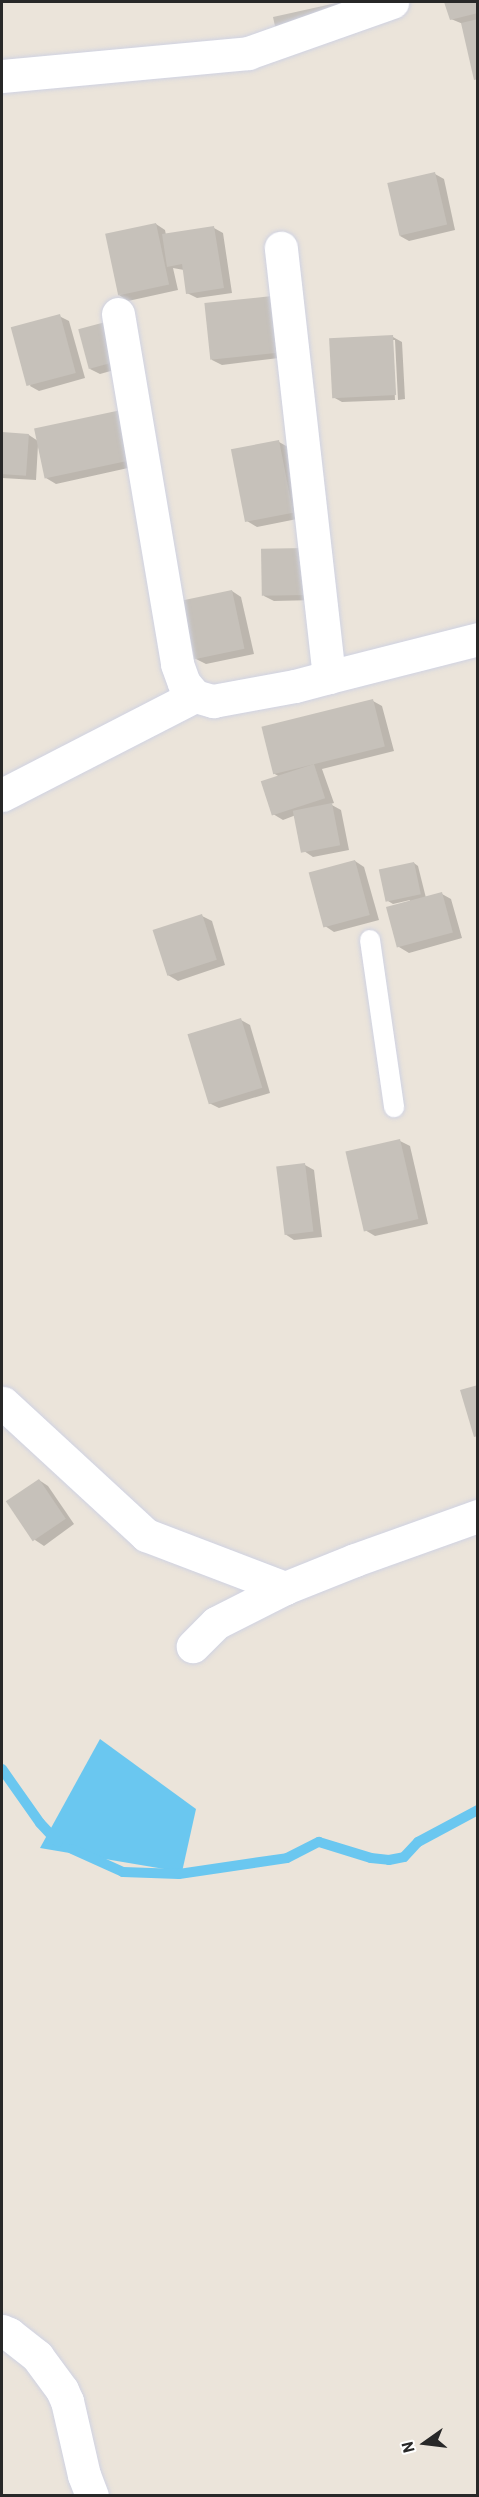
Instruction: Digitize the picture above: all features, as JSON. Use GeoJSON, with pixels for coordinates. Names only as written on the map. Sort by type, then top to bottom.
{"type":"FeatureCollection","features":[{"type":"Feature","properties":{"kind":"street"},"geometry":{"type":"LineString","coordinates":[[2,76],[248,53],[392,2]]}},
{"type":"Feature","properties":{"kind":"street"},"geometry":{"type":"LineString","coordinates":[[281,248],[329,676]]}},
{"type":"Feature","properties":{"kind":"street"},"geometry":{"type":"LineString","coordinates":[[118,314],[177,664],[184,683],[195,696],[213,701],[295,686],[477,639]]}},
{"type":"Feature","properties":{"kind":"street"},"geometry":{"type":"LineString","coordinates":[[2,795],[195,696]]}},
{"type":"Feature","properties":{"kind":"street"},"geometry":{"type":"LineString","coordinates":[[3,1404],[146,1535],[285,1588]]}},
{"type":"Feature","properties":{"kind":"street"},"geometry":{"type":"LineString","coordinates":[[193,1646],[216,1623],[285,1588],[477,1516]]}},
{"type":"Feature","properties":{"kind":"street"},"geometry":{"type":"LineString","coordinates":[[2,2331],[37,2356],[62,2390],[67,2401],[84,2475],[92,2496]]}},
{"type":"Feature","properties":{"kind":"lane"},"geometry":{"type":"LineString","coordinates":[[370,940],[394,1107]]}},
{"type":"Feature","properties":{"kind":"water"},"geometry":{"type":"Polygon","coordinates":[[[100,1739],[196,1809],[182,1872],[40,1848],[100,1739]]]}},
{"type":"Feature","properties":{"kind":"building"},"geometry":{"type":"Polygon","coordinates":[[[341,2],[356,2],[278,40],[273,17],[341,2]]]}},
{"type":"Feature","properties":{"kind":"building"},"geometry":{"type":"Polygon","coordinates":[[[444,2],[478,2],[478,13],[450,20],[444,2]]]}},
{"type":"Feature","properties":{"kind":"building"},"geometry":{"type":"Polygon","coordinates":[[[478,19],[478,79],[474,80],[461,23],[478,19]]]}},
{"type":"Feature","properties":{"kind":"building"},"geometry":{"type":"Polygon","coordinates":[[[435,172],[447,225],[399,236],[387,183],[435,172]]]}},
{"type":"Feature","properties":{"kind":"building"},"geometry":{"type":"Polygon","coordinates":[[[156,223],[169,285],[118,295],[105,234],[156,223]]]}},
{"type":"Feature","properties":{"kind":"building"},"geometry":{"type":"Polygon","coordinates":[[[214,226],[224,288],[186,294],[182,264],[167,267],[162,234],[214,226]]]}},
{"type":"Feature","properties":{"kind":"building"},"geometry":{"type":"Polygon","coordinates":[[[272,296],[278,353],[210,360],[204,303],[272,296]]]}},
{"type":"Feature","properties":{"kind":"building"},"geometry":{"type":"Polygon","coordinates":[[[60,314],[76,373],[27,386],[11,327],[60,314]]]}},
{"type":"Feature","properties":{"kind":"building"},"geometry":{"type":"Polygon","coordinates":[[[113,320],[124,360],[89,369],[78,329],[113,320]]]}},
{"type":"Feature","properties":{"kind":"building"},"geometry":{"type":"Polygon","coordinates":[[[393,335],[396,395],[332,398],[329,338],[393,335]]]}},
{"type":"Feature","properties":{"kind":"building"},"geometry":{"type":"Polygon","coordinates":[[[126,409],[137,459],[45,478],[34,429],[126,409]]]}},
{"type":"Feature","properties":{"kind":"building"},"geometry":{"type":"Polygon","coordinates":[[[2,432],[29,434],[26,476],[2,474],[2,432]]]}},
{"type":"Feature","properties":{"kind":"building"},"geometry":{"type":"Polygon","coordinates":[[[279,440],[293,513],[245,522],[231,449],[279,440]]]}},
{"type":"Feature","properties":{"kind":"building"},"geometry":{"type":"Polygon","coordinates":[[[306,548],[307,595],[262,596],[261,549],[306,548]]]}},
{"type":"Feature","properties":{"kind":"building"},"geometry":{"type":"Polygon","coordinates":[[[232,590],[244,649],[195,659],[182,601],[232,590]]]}},
{"type":"Feature","properties":{"kind":"building"},"geometry":{"type":"Polygon","coordinates":[[[373,699],[385,747],[273,774],[261,727],[373,699]]]}},
{"type":"Feature","properties":{"kind":"building"},"geometry":{"type":"Polygon","coordinates":[[[314,764],[325,798],[272,816],[261,781],[314,764]]]}},
{"type":"Feature","properties":{"kind":"building"},"geometry":{"type":"Polygon","coordinates":[[[332,803],[340,845],[301,853],[293,811],[332,803]]]}},
{"type":"Feature","properties":{"kind":"building"},"geometry":{"type":"Polygon","coordinates":[[[355,860],[370,915],[323,927],[309,872],[355,860]]]}},
{"type":"Feature","properties":{"kind":"building"},"geometry":{"type":"Polygon","coordinates":[[[414,862],[421,894],[386,902],[379,869],[414,862]]]}},
{"type":"Feature","properties":{"kind":"building"},"geometry":{"type":"Polygon","coordinates":[[[442,892],[453,933],[397,948],[386,907],[442,892]]]}},
{"type":"Feature","properties":{"kind":"building"},"geometry":{"type":"Polygon","coordinates":[[[202,914],[217,960],[167,976],[153,930],[202,914]]]}},
{"type":"Feature","properties":{"kind":"building"},"geometry":{"type":"Polygon","coordinates":[[[241,1018],[262,1088],[209,1104],[187,1034],[241,1018]]]}},
{"type":"Feature","properties":{"kind":"building"},"geometry":{"type":"Polygon","coordinates":[[[400,1139],[418,1219],[364,1231],[345,1152],[400,1139]]]}},
{"type":"Feature","properties":{"kind":"building"},"geometry":{"type":"Polygon","coordinates":[[[305,1163],[313,1231],[285,1235],[276,1167],[305,1163]]]}},
{"type":"Feature","properties":{"kind":"building"},"geometry":{"type":"Polygon","coordinates":[[[478,1385],[478,1436],[474,1437],[460,1390],[478,1385]]]}},
{"type":"Feature","properties":{"kind":"building"},"geometry":{"type":"Polygon","coordinates":[[[39,1479],[66,1519],[33,1541],[6,1501],[39,1479]]]}},
{"type":"Feature","properties":{"kind":"waterway"},"geometry":{"type":"LineString","coordinates":[[2,1769],[40,1823],[58,1842]]}},
{"type":"Feature","properties":{"kind":"waterway"},"geometry":{"type":"LineString","coordinates":[[72,1849],[123,1872],[179,1874],[287,1858],[319,1842],[371,1858],[389,1860],[404,1857],[418,1842],[478,1810]]}}]}
